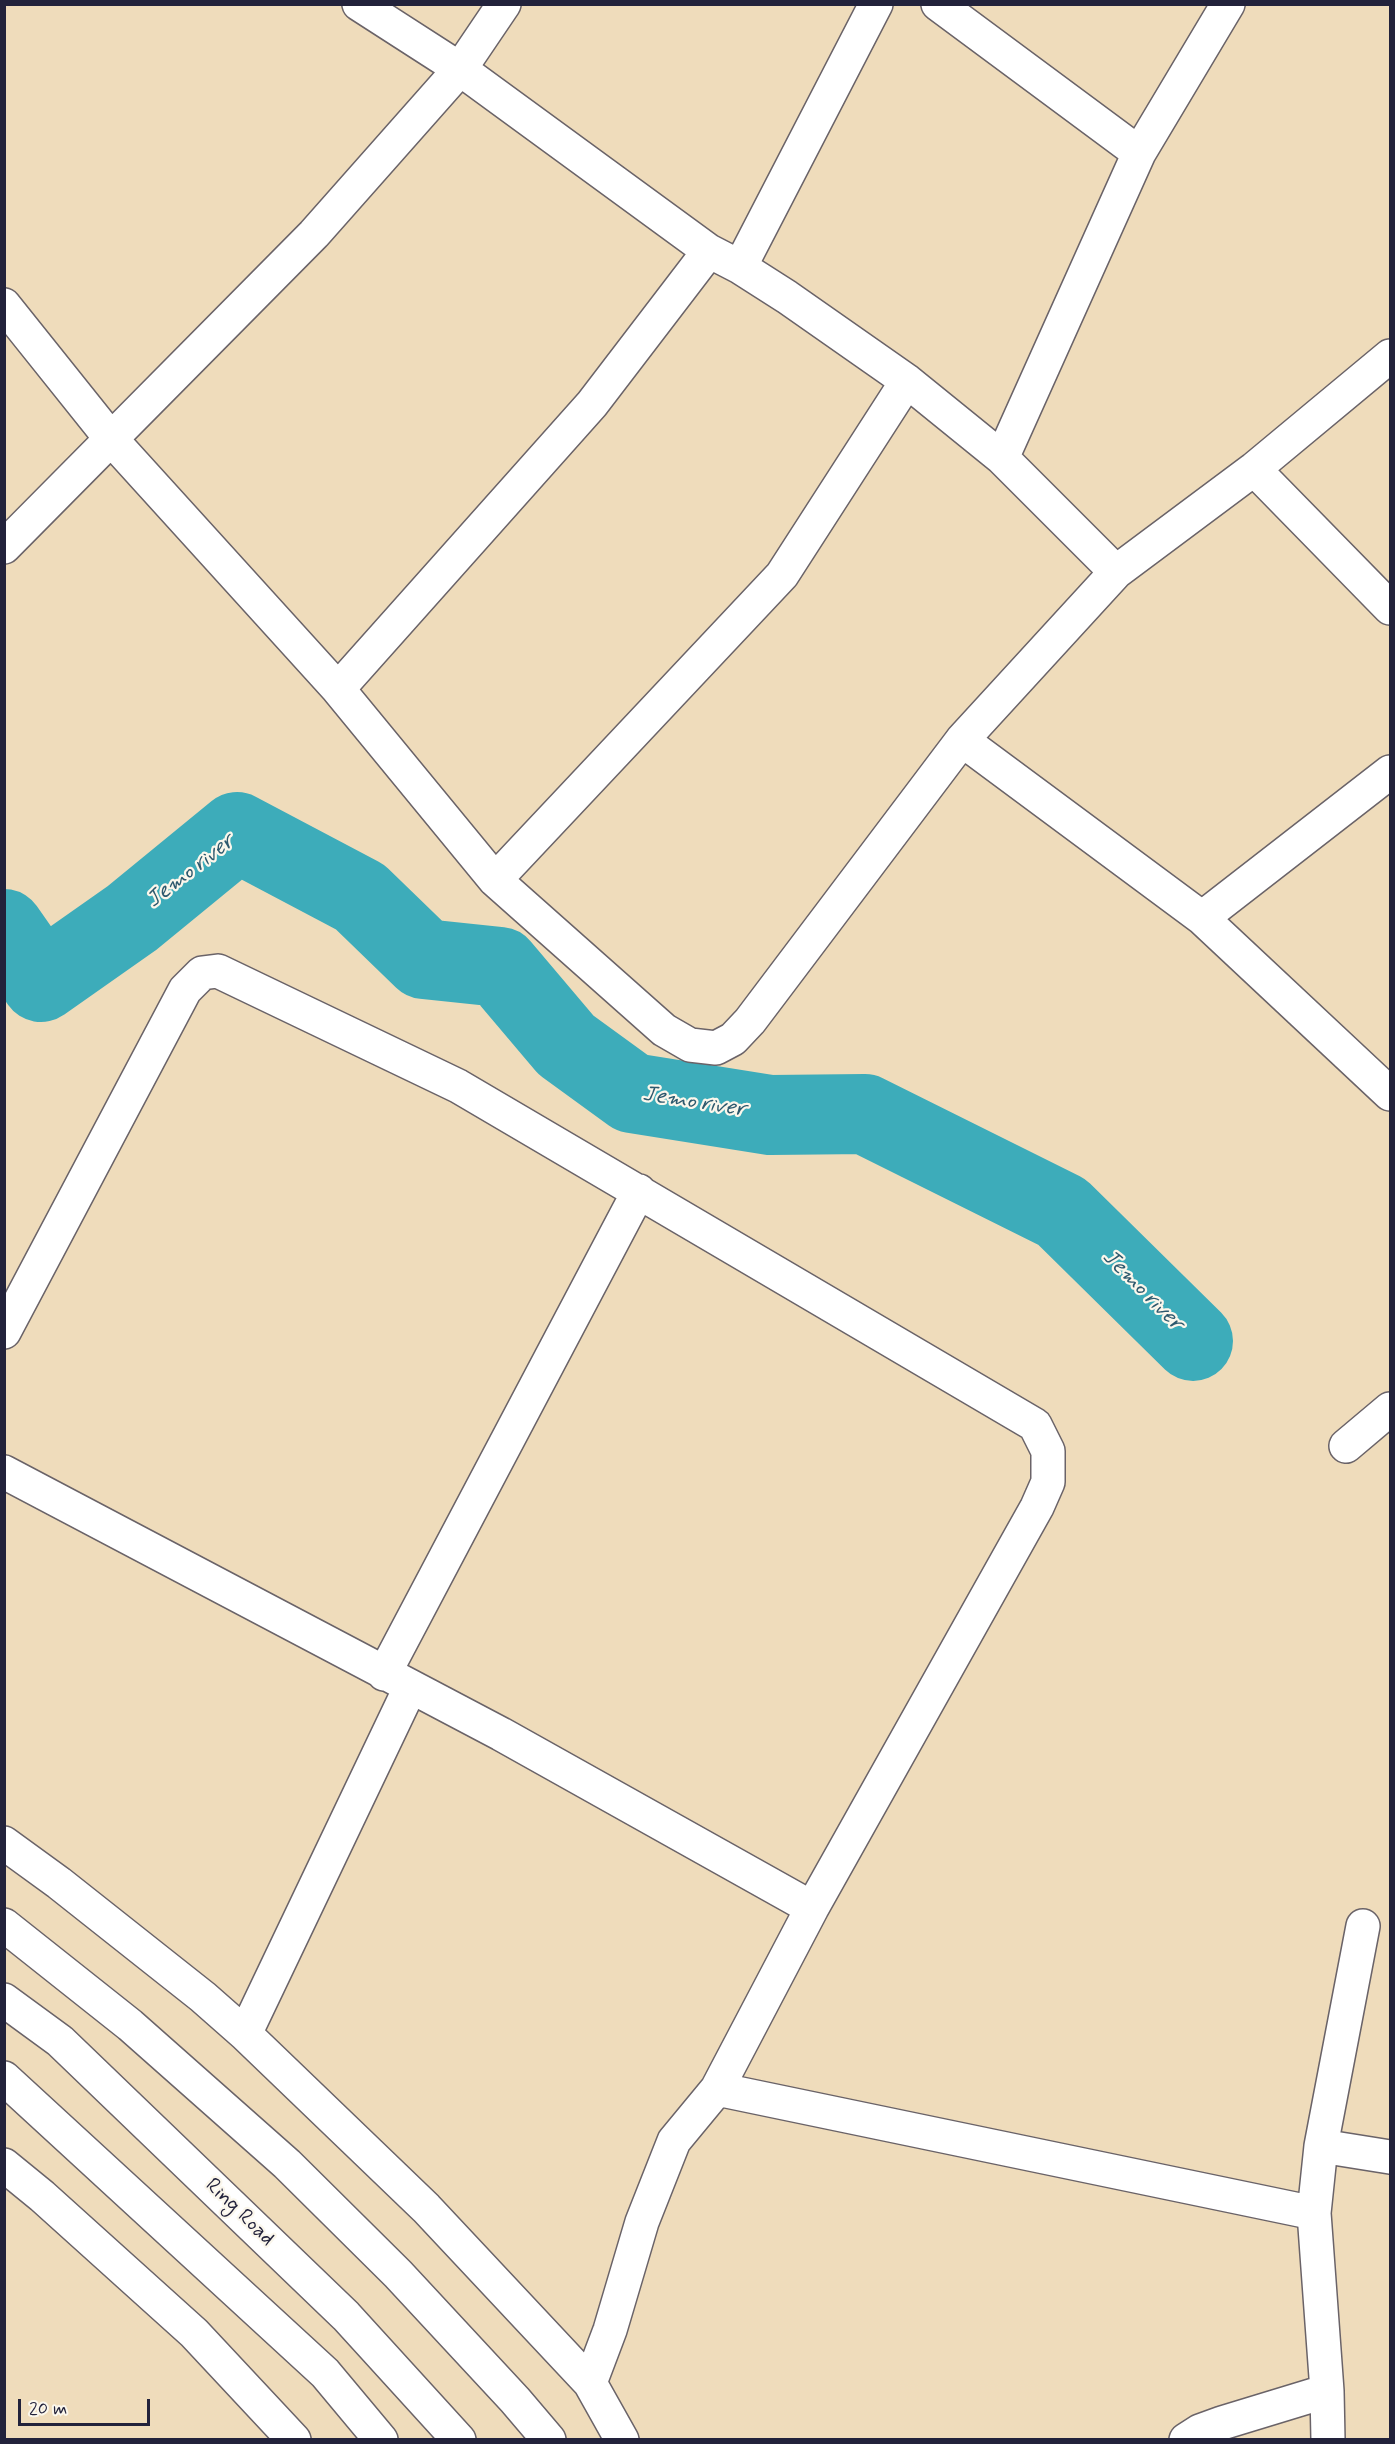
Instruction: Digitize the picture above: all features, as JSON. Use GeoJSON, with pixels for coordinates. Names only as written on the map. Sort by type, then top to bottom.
{"type":"FeatureCollection","features":[{"type":"Feature","properties":{"kind":"main road"},"geometry":{"type":"LineString","coordinates":[[359,4],[460,69],[709,251],[740,267],[907,381],[1002,458],[1116,572]]}},
{"type":"Feature","properties":{"kind":"main road"},"geometry":{"type":"LineString","coordinates":[[4,546],[112,440],[314,234],[460,69],[504,4]]}},
{"type":"Feature","properties":{"kind":"main road"},"geometry":{"type":"LineString","coordinates":[[740,267],[876,4]]}},
{"type":"Feature","properties":{"kind":"main road"},"geometry":{"type":"LineString","coordinates":[[938,4],[1139,153]]}},
{"type":"Feature","properties":{"kind":"main road"},"geometry":{"type":"LineString","coordinates":[[1002,458],[1139,153],[1227,4]]}},
{"type":"Feature","properties":{"kind":"main road"},"geometry":{"type":"LineString","coordinates":[[338,689],[592,404],[709,251]]}},
{"type":"Feature","properties":{"kind":"main road"},"geometry":{"type":"LineString","coordinates":[[4,305],[112,440],[338,689],[495,880],[664,1030],[690,1044],[716,1048],[733,1040],[750,1022],[962,740],[1116,572],[1254,469],[1390,356]]}},
{"type":"Feature","properties":{"kind":"main road"},"geometry":{"type":"LineString","coordinates":[[495,880],[782,575],[907,381]]}},
{"type":"Feature","properties":{"kind":"main road"},"geometry":{"type":"LineString","coordinates":[[1254,469],[1390,608]]}},
{"type":"Feature","properties":{"kind":"main road"},"geometry":{"type":"LineString","coordinates":[[962,740],[1202,918],[1390,1094]]}},
{"type":"Feature","properties":{"kind":"main road"},"geometry":{"type":"LineString","coordinates":[[1202,918],[1390,772]]}},
{"type":"Feature","properties":{"kind":"main road"},"geometry":{"type":"LineString","coordinates":[[4,1332],[185,990],[202,974],[218,971],[458,1086],[1035,1425],[1048,1451],[1048,1482],[1037,1507],[812,1908],[717,2089],[674,2141],[642,2222],[610,2330],[590,2383]]}},
{"type":"Feature","properties":{"kind":"main road"},"geometry":{"type":"LineString","coordinates":[[245,2034],[397,1681],[639,1191]]}},
{"type":"Feature","properties":{"kind":"main road"},"geometry":{"type":"LineString","coordinates":[[1346,1446],[1390,1409]]}},
{"type":"Feature","properties":{"kind":"main road"},"geometry":{"type":"LineString","coordinates":[[4,1472],[501,1734],[812,1908]]}},
{"type":"Feature","properties":{"kind":"main road"},"geometry":{"type":"LineString","coordinates":[[4,1843],[203,1997],[245,2034],[426,2208],[590,2383],[622,2439]]}},
{"type":"Feature","properties":{"kind":"main road"},"geometry":{"type":"LineString","coordinates":[[4,1925],[130,2025],[287,2164],[398,2274],[549,2439]]}},
{"type":"Feature","properties":{"kind":"main road"},"geometry":{"type":"LineString","coordinates":[[1328,2439],[1327,2391],[1314,2213],[1322,2146],[1363,1926]]}},
{"type":"Feature","properties":{"kind":"main road","name":"Ring Road"},"geometry":{"type":"LineString","coordinates":[[4,2000],[60,2041],[346,2316],[459,2439]]}},
{"type":"Feature","properties":{"kind":"main road"},"geometry":{"type":"LineString","coordinates":[[4,2078],[325,2373],[381,2439]]}},
{"type":"Feature","properties":{"kind":"main road"},"geometry":{"type":"LineString","coordinates":[[717,2089],[1314,2213]]}},
{"type":"Feature","properties":{"kind":"main road"},"geometry":{"type":"LineString","coordinates":[[1322,2146],[1390,2157]]}},
{"type":"Feature","properties":{"kind":"main road"},"geometry":{"type":"LineString","coordinates":[[4,2165],[51,2204],[194,2333],[294,2439]]}},
{"type":"Feature","properties":{"kind":"main road"},"geometry":{"type":"LineString","coordinates":[[1186,2439],[1211,2427],[1327,2391]]}},
{"type":"Feature","properties":{"kind":"waterway","name":"Jemo river"},"geometry":{"type":"LineString","coordinates":[[4,929],[41,982],[132,918],[237,832],[360,897],[424,959],[500,967],[566,1045],[632,1093],[770,1115],[865,1114],[1062,1212],[1193,1341]]}}]}
